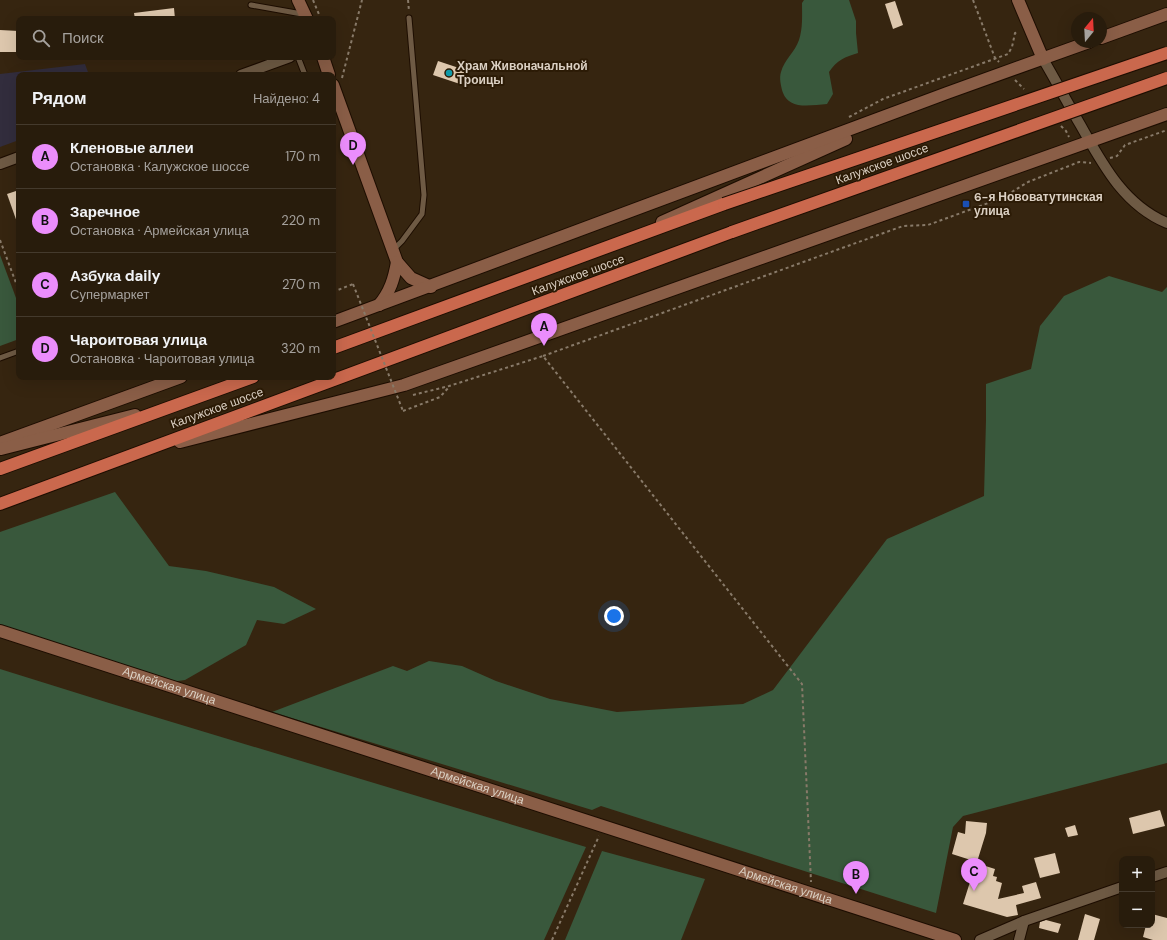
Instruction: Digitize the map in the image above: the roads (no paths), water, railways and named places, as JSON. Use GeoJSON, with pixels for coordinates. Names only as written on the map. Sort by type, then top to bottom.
{"type":"FeatureCollection","features":[{"type":"Feature","properties":{"kind":"highway","name":"Калужское шоссе"},"geometry":{"type":"LineString","coordinates":[[336,347],[724,204],[1167,52]]}},
{"type":"Feature","properties":{"kind":"highway","name":"Калужское шоссе"},"geometry":{"type":"LineString","coordinates":[[336,379],[732,232],[1167,78]]}},
{"type":"Feature","properties":{"kind":"highway","name":"Калужское шоссе"},"geometry":{"type":"LineString","coordinates":[[0,470],[245,380]]}},
{"type":"Feature","properties":{"kind":"highway","name":"Калужское шоссе"},"geometry":{"type":"LineString","coordinates":[[0,504],[334,380]]}},
{"type":"Feature","properties":{"kind":"street"},"geometry":{"type":"LineString","coordinates":[[298,0],[306,16]]}},
{"type":"Feature","properties":{"kind":"street"},"geometry":{"type":"LineString","coordinates":[[1018,0],[1043,59],[1103,165],[1124,194],[1142,209],[1157,219],[1167,223]]}},
{"type":"Feature","properties":{"kind":"street"},"geometry":{"type":"LineString","coordinates":[[1107,36],[1165,16]]}},
{"type":"Feature","properties":{"kind":"street"},"geometry":{"type":"LineString","coordinates":[[336,321],[1073,48]]}},
{"type":"Feature","properties":{"kind":"street"},"geometry":{"type":"LineString","coordinates":[[257,72],[283,60]]}},
{"type":"Feature","properties":{"kind":"street"},"geometry":{"type":"LineString","coordinates":[[324,60],[328,72]]}},
{"type":"Feature","properties":{"kind":"street"},"geometry":{"type":"LineString","coordinates":[[338,81],[397,262],[411,278],[431,286]]}},
{"type":"Feature","properties":{"kind":"street"},"geometry":{"type":"LineString","coordinates":[[593,253],[948,93]]}},
{"type":"Feature","properties":{"kind":"street"},"geometry":{"type":"LineString","coordinates":[[140,452],[404,385],[1167,114]]}},
{"type":"Feature","properties":{"kind":"street"},"geometry":{"type":"LineString","coordinates":[[0,164],[16,158]]}},
{"type":"Feature","properties":{"kind":"street"},"geometry":{"type":"LineString","coordinates":[[378,306],[385,298],[392,285],[397,262]]}},
{"type":"Feature","properties":{"kind":"street"},"geometry":{"type":"LineString","coordinates":[[0,442],[173,380]]}},
{"type":"Feature","properties":{"kind":"street"},"geometry":{"type":"LineString","coordinates":[[0,450],[180,404]]}},
{"type":"Feature","properties":{"kind":"street","name":"Армейская улица"},"geometry":{"type":"LineString","coordinates":[[0,631],[955,940]]}},
{"type":"Feature","properties":{"kind":"street"},"geometry":{"type":"LineString","coordinates":[[1155,876],[1167,872]]}},
{"type":"Feature","properties":{"kind":"street"},"geometry":{"type":"LineString","coordinates":[[980,940],[1024,921],[1119,888]]}},
{"type":"Feature","properties":{"kind":"street"},"geometry":{"type":"LineString","coordinates":[[1019,940],[1024,921]]}},
{"type":"Feature","properties":{"kind":"lane"},"geometry":{"type":"LineString","coordinates":[[251,5],[301,16]]}},
{"type":"Feature","properties":{"kind":"lane"},"geometry":{"type":"LineString","coordinates":[[392,250],[402,241],[422,214],[424,195],[409,18]]}},
{"type":"Feature","properties":{"kind":"lane"},"geometry":{"type":"LineString","coordinates":[[299,60],[304,72]]}},
{"type":"Feature","properties":{"kind":"lane"},"geometry":{"type":"LineString","coordinates":[[0,358],[16,352]]}},
{"type":"Feature","properties":{"kind":"place","name":"Храм Живоначальной Троицы"},"geometry":{"type":"Point","coordinates":[449,73]}},
{"type":"Feature","properties":{"kind":"place","name":"Чароитовая улица"},"geometry":{"type":"Point","coordinates":[353,165]}},
{"type":"Feature","properties":{"kind":"place","name":"6-я Нововатутинская улица"},"geometry":{"type":"Point","coordinates":[966,204]}},
{"type":"Feature","properties":{"kind":"place","name":"Кленовые аллеи"},"geometry":{"type":"Point","coordinates":[544,346]}},
{"type":"Feature","properties":{"kind":"place","name":"Азбука daily"},"geometry":{"type":"Point","coordinates":[974,891]}},
{"type":"Feature","properties":{"kind":"place","name":"Заречное"},"geometry":{"type":"Point","coordinates":[856,894]}}]}
